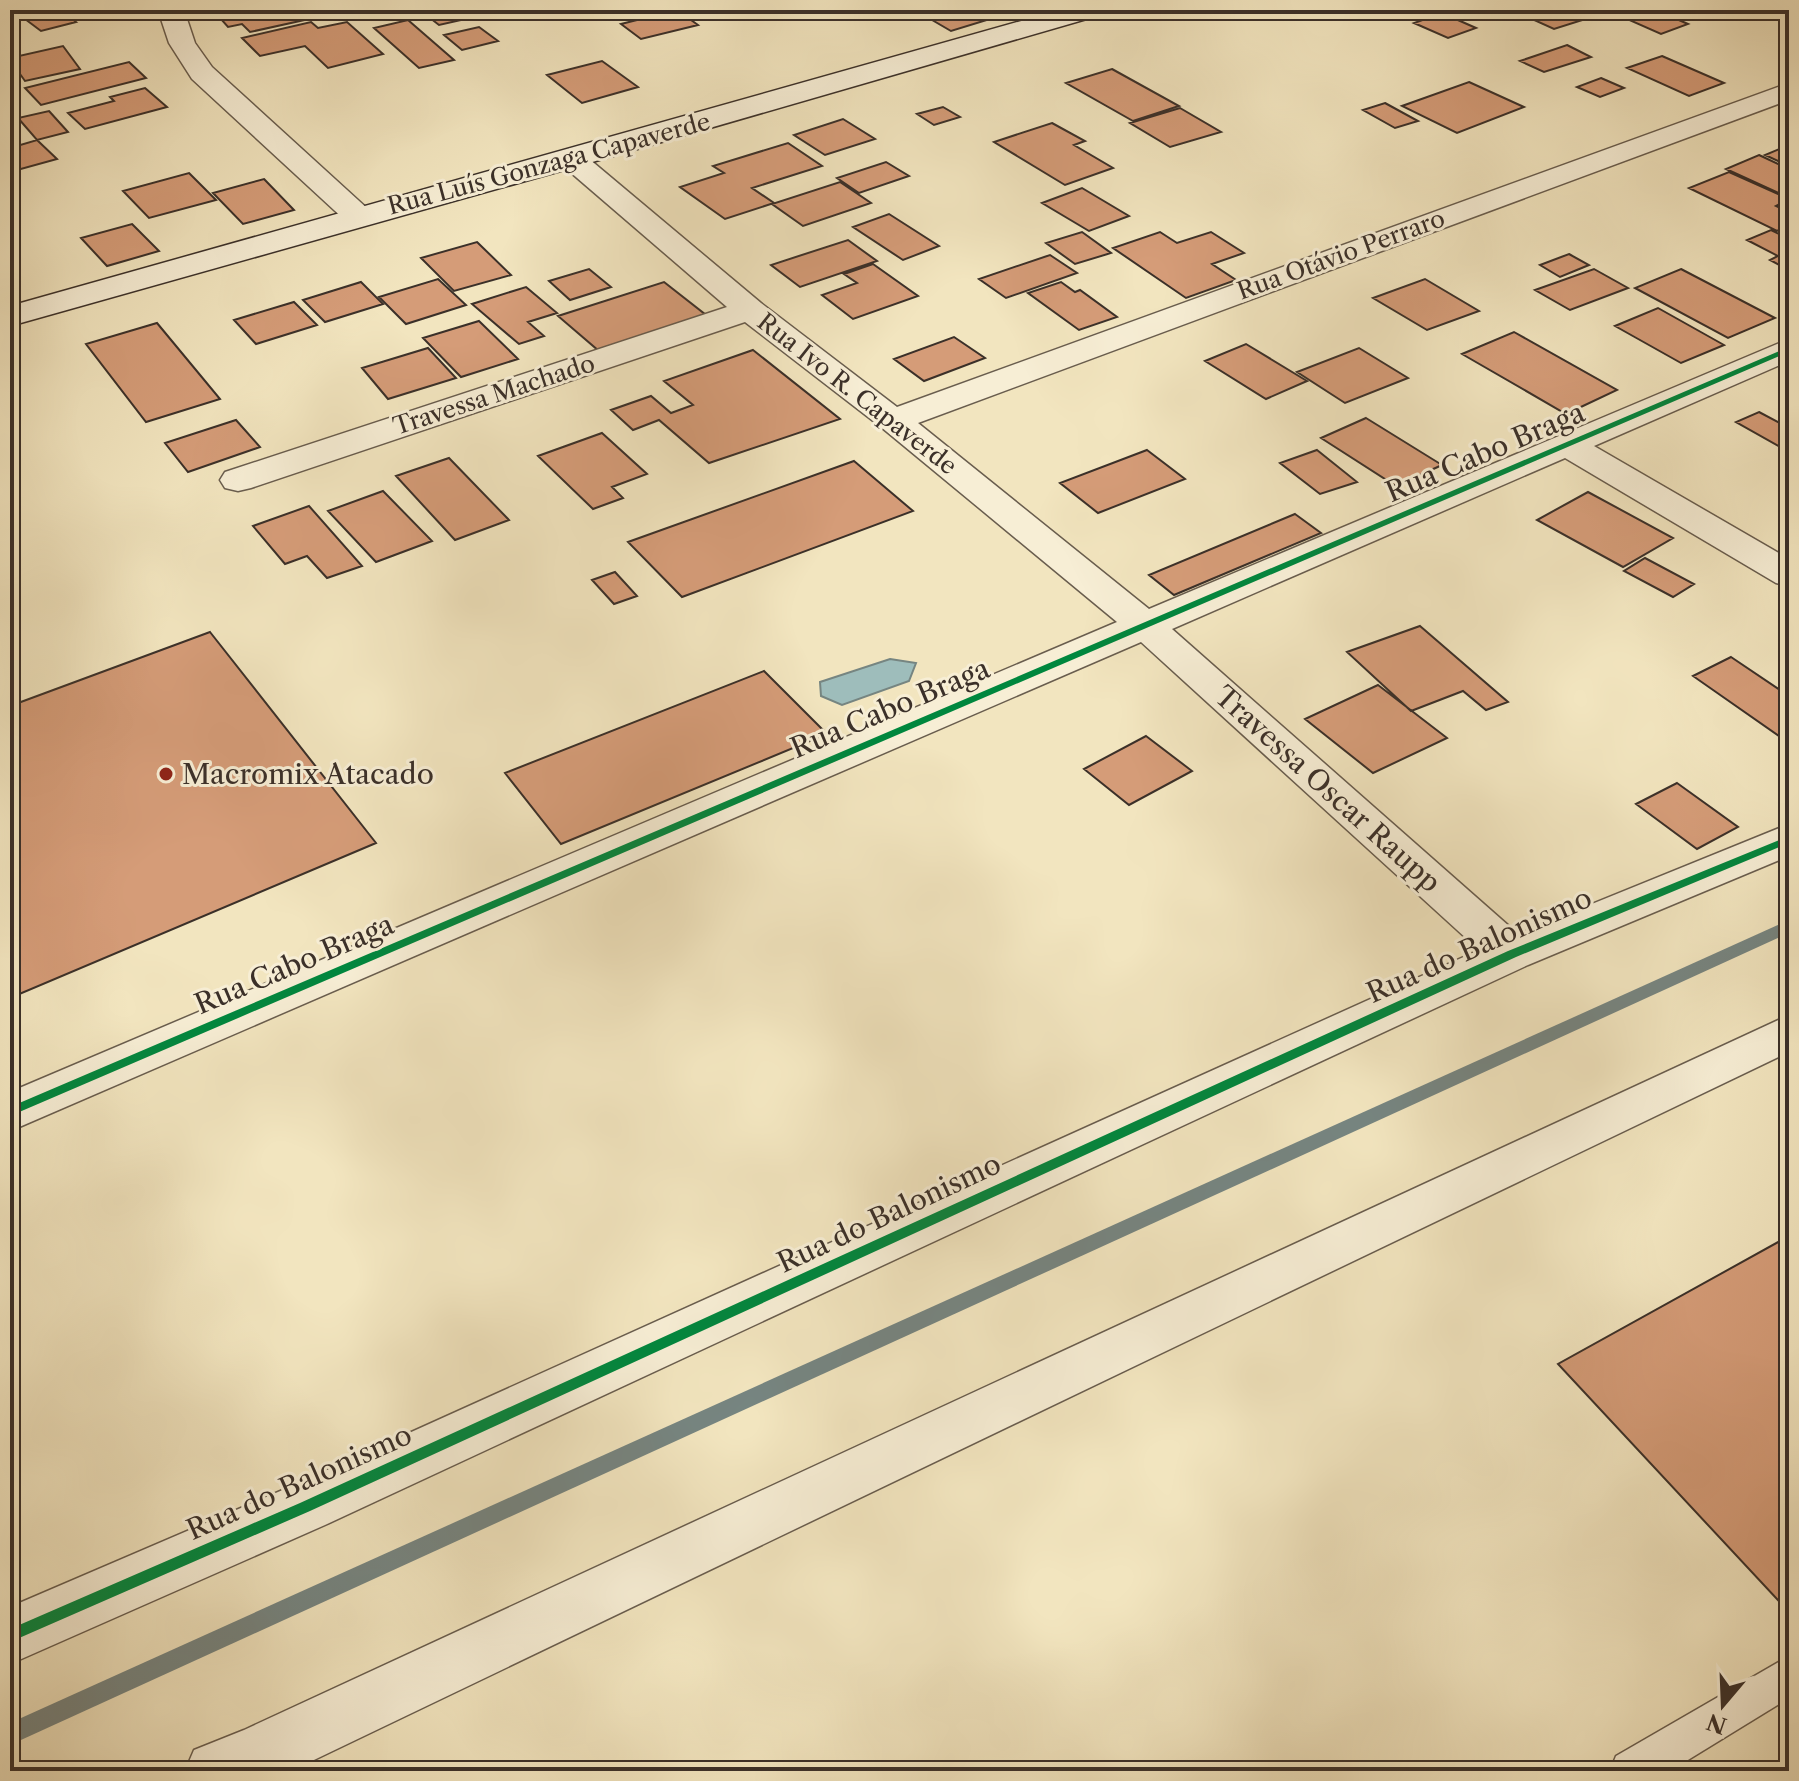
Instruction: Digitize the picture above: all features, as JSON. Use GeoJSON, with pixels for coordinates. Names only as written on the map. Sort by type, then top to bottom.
{"type":"FeatureCollection","features":[{"type":"Feature","properties":{"kind":"street"},"geometry":{"type":"LineString","coordinates":[[171,10],[175,31],[186,54],[202,73],[358,216]]}},
{"type":"Feature","properties":{"kind":"street","name":"Rua Luís Gonzaga Capaverde"},"geometry":{"type":"LineString","coordinates":[[10,316],[358,216],[572,159],[1088,10]]}},
{"type":"Feature","properties":{"kind":"street","name":"Rua Otávio Perraro"},"geometry":{"type":"LineString","coordinates":[[893,420],[1789,91]]}},
{"type":"Feature","properties":{"kind":"street","name":"Rua Ivo R. Capaverde"},"geometry":{"type":"LineString","coordinates":[[572,159],[750,310],[893,420],[1145,625]]}},
{"type":"Feature","properties":{"kind":"street","name":"Travessa Machado"},"geometry":{"type":"LineString","coordinates":[[238,480],[750,310]]}},
{"type":"Feature","properties":{"kind":"street","name":"Rua Cabo Braga"},"geometry":{"type":"LineString","coordinates":[[10,1112],[1789,349]]}},
{"type":"Feature","properties":{"kind":"street"},"geometry":{"type":"LineString","coordinates":[[1566,444],[1789,575]]}},
{"type":"Feature","properties":{"kind":"street","name":"Travessa Oscar Raupp"},"geometry":{"type":"LineString","coordinates":[[1145,625],[1512,954]]}},
{"type":"Feature","properties":{"kind":"street","name":"Rua do Balonismo"},"geometry":{"type":"LineString","coordinates":[[10,1636],[305,1507],[1512,954],[1789,839]]}},
{"type":"Feature","properties":{"kind":"street"},"geometry":{"type":"LineString","coordinates":[[240,1765],[1789,1032]]}},
{"type":"Feature","properties":{"kind":"lane"},"geometry":{"type":"LineString","coordinates":[[1631,1771],[1789,1675]]}},
{"type":"Feature","properties":{"kind":"water"},"geometry":{"type":"Polygon","coordinates":[[[890,659],[916,663],[909,681],[842,705],[821,696],[820,682],[890,659]]]}},
{"type":"Feature","properties":{"kind":"building"},"geometry":{"type":"Polygon","coordinates":[[[13,10],[60,10],[76,22],[41,31],[13,10]]]}},
{"type":"Feature","properties":{"kind":"building"},"geometry":{"type":"Polygon","coordinates":[[[213,10],[317,10],[323,16],[250,32],[242,24],[228,27],[213,10]]]}},
{"type":"Feature","properties":{"kind":"building"},"geometry":{"type":"Polygon","coordinates":[[[460,10],[470,18],[439,25],[421,11],[460,10]]]}},
{"type":"Feature","properties":{"kind":"building"},"geometry":{"type":"Polygon","coordinates":[[[677,10],[698,25],[641,39],[621,24],[677,10]]]}},
{"type":"Feature","properties":{"kind":"building"},"geometry":{"type":"Polygon","coordinates":[[[915,10],[973,10],[990,19],[951,31],[915,10]]]}},
{"type":"Feature","properties":{"kind":"building"},"geometry":{"type":"Polygon","coordinates":[[[1535,10],[1583,10],[1595,16],[1554,29],[1521,14],[1535,10]]]}},
{"type":"Feature","properties":{"kind":"building"},"geometry":{"type":"Polygon","coordinates":[[[1656,10],[1688,24],[1661,34],[1627,19],[1656,10]]]}},
{"type":"Feature","properties":{"kind":"building"},"geometry":{"type":"Polygon","coordinates":[[[1442,13],[1476,28],[1448,38],[1414,23],[1442,13]]]}},
{"type":"Feature","properties":{"kind":"building"},"geometry":{"type":"Polygon","coordinates":[[[408,20],[454,60],[419,68],[374,28],[408,20]]]}},
{"type":"Feature","properties":{"kind":"building"},"geometry":{"type":"Polygon","coordinates":[[[311,22],[318,28],[347,22],[383,54],[328,68],[305,46],[260,56],[242,38],[311,22]]]}},
{"type":"Feature","properties":{"kind":"building"},"geometry":{"type":"Polygon","coordinates":[[[479,27],[498,41],[462,50],[444,35],[479,27]]]}},
{"type":"Feature","properties":{"kind":"building"},"geometry":{"type":"Polygon","coordinates":[[[1567,45],[1591,57],[1544,72],[1520,61],[1567,45]]]}},
{"type":"Feature","properties":{"kind":"building"},"geometry":{"type":"Polygon","coordinates":[[[63,46],[80,69],[25,81],[10,60],[10,58],[63,46]]]}},
{"type":"Feature","properties":{"kind":"building"},"geometry":{"type":"Polygon","coordinates":[[[1662,56],[1724,83],[1689,96],[1627,68],[1662,56]]]}},
{"type":"Feature","properties":{"kind":"building"},"geometry":{"type":"Polygon","coordinates":[[[602,61],[638,87],[582,103],[547,75],[602,61]]]}},
{"type":"Feature","properties":{"kind":"building"},"geometry":{"type":"Polygon","coordinates":[[[129,62],[146,78],[41,105],[25,88],[129,62]]]}},
{"type":"Feature","properties":{"kind":"building"},"geometry":{"type":"Polygon","coordinates":[[[1112,69],[1179,106],[1133,121],[1066,83],[1112,69]]]}},
{"type":"Feature","properties":{"kind":"building"},"geometry":{"type":"Polygon","coordinates":[[[1601,78],[1624,88],[1600,97],[1577,87],[1601,78]]]}},
{"type":"Feature","properties":{"kind":"building"},"geometry":{"type":"Polygon","coordinates":[[[1469,82],[1524,107],[1457,133],[1402,106],[1469,82]]]}},
{"type":"Feature","properties":{"kind":"building"},"geometry":{"type":"Polygon","coordinates":[[[145,88],[167,107],[85,129],[68,113],[114,101],[110,97],[145,88]]]}},
{"type":"Feature","properties":{"kind":"building"},"geometry":{"type":"Polygon","coordinates":[[[1385,103],[1418,121],[1395,128],[1363,110],[1385,103]]]}},
{"type":"Feature","properties":{"kind":"building"},"geometry":{"type":"Polygon","coordinates":[[[943,107],[960,117],[934,125],[917,114],[943,107]]]}},
{"type":"Feature","properties":{"kind":"building"},"geometry":{"type":"Polygon","coordinates":[[[1180,108],[1221,132],[1170,147],[1130,123],[1180,108]]]}},
{"type":"Feature","properties":{"kind":"building"},"geometry":{"type":"Polygon","coordinates":[[[49,111],[68,132],[37,140],[18,118],[49,111]]]}},
{"type":"Feature","properties":{"kind":"building"},"geometry":{"type":"Polygon","coordinates":[[[843,119],[875,139],[825,155],[794,135],[843,119]]]}},
{"type":"Feature","properties":{"kind":"building"},"geometry":{"type":"Polygon","coordinates":[[[1052,123],[1085,141],[1074,145],[1113,168],[1065,185],[994,142],[1052,123]]]}},
{"type":"Feature","properties":{"kind":"building"},"geometry":{"type":"Polygon","coordinates":[[[37,140],[57,159],[10,172],[10,148],[37,140]]]}},
{"type":"Feature","properties":{"kind":"building"},"geometry":{"type":"Polygon","coordinates":[[[788,143],[822,166],[752,188],[774,203],[725,219],[680,187],[724,173],[713,166],[788,143]]]}},
{"type":"Feature","properties":{"kind":"building"},"geometry":{"type":"Polygon","coordinates":[[[1789,145],[1789,166],[1765,155],[1789,145]]]}},
{"type":"Feature","properties":{"kind":"building"},"geometry":{"type":"Polygon","coordinates":[[[1759,155],[1789,169],[1789,194],[1785,196],[1726,169],[1759,155]]]}},
{"type":"Feature","properties":{"kind":"building"},"geometry":{"type":"Polygon","coordinates":[[[886,162],[909,176],[859,193],[837,178],[886,162]]]}},
{"type":"Feature","properties":{"kind":"building"},"geometry":{"type":"Polygon","coordinates":[[[1729,172],[1789,199],[1776,206],[1789,212],[1789,225],[1777,231],[1689,188],[1729,172]]]}},
{"type":"Feature","properties":{"kind":"building"},"geometry":{"type":"Polygon","coordinates":[[[189,173],[216,200],[149,218],[123,191],[189,173]]]}},
{"type":"Feature","properties":{"kind":"building"},"geometry":{"type":"Polygon","coordinates":[[[264,179],[294,210],[243,224],[213,193],[264,179]]]}},
{"type":"Feature","properties":{"kind":"building"},"geometry":{"type":"Polygon","coordinates":[[[840,182],[871,203],[803,226],[772,204],[840,182]]]}},
{"type":"Feature","properties":{"kind":"building"},"geometry":{"type":"Polygon","coordinates":[[[1082,188],[1129,216],[1089,231],[1042,203],[1082,188]]]}},
{"type":"Feature","properties":{"kind":"building"},"geometry":{"type":"Polygon","coordinates":[[[889,214],[939,246],[903,260],[853,227],[889,214]]]}},
{"type":"Feature","properties":{"kind":"building"},"geometry":{"type":"Polygon","coordinates":[[[132,224],[159,251],[107,266],[81,238],[132,224]]]}},
{"type":"Feature","properties":{"kind":"building"},"geometry":{"type":"Polygon","coordinates":[[[1771,230],[1789,239],[1789,270],[1770,260],[1778,256],[1747,240],[1771,230]]]}},
{"type":"Feature","properties":{"kind":"building"},"geometry":{"type":"Polygon","coordinates":[[[1082,232],[1111,253],[1075,264],[1046,243],[1082,232]]]}},
{"type":"Feature","properties":{"kind":"building"},"geometry":{"type":"Polygon","coordinates":[[[1160,232],[1177,243],[1211,232],[1244,253],[1212,264],[1236,280],[1186,298],[1113,248],[1160,232]]]}},
{"type":"Feature","properties":{"kind":"building"},"geometry":{"type":"Polygon","coordinates":[[[848,240],[877,261],[800,287],[771,265],[848,240]]]}},
{"type":"Feature","properties":{"kind":"building"},"geometry":{"type":"Polygon","coordinates":[[[477,242],[511,275],[454,291],[421,258],[477,242]]]}},
{"type":"Feature","properties":{"kind":"building"},"geometry":{"type":"Polygon","coordinates":[[[1569,254],[1589,265],[1560,277],[1540,265],[1569,254]]]}},
{"type":"Feature","properties":{"kind":"building"},"geometry":{"type":"Polygon","coordinates":[[[1050,255],[1077,273],[1006,298],[979,279],[1050,255]]]}},
{"type":"Feature","properties":{"kind":"building"},"geometry":{"type":"Polygon","coordinates":[[[873,264],[918,296],[853,319],[822,295],[857,283],[844,274],[873,264]]]}},
{"type":"Feature","properties":{"kind":"building"},"geometry":{"type":"Polygon","coordinates":[[[589,269],[611,287],[570,300],[549,281],[589,269]]]}},
{"type":"Feature","properties":{"kind":"building"},"geometry":{"type":"Polygon","coordinates":[[[1594,269],[1628,288],[1570,310],[1535,290],[1594,269]]]}},
{"type":"Feature","properties":{"kind":"building"},"geometry":{"type":"Polygon","coordinates":[[[1681,269],[1775,318],[1728,338],[1635,288],[1681,269]]]}},
{"type":"Feature","properties":{"kind":"building"},"geometry":{"type":"Polygon","coordinates":[[[438,279],[466,305],[406,324],[379,297],[438,279]]]}},
{"type":"Feature","properties":{"kind":"building"},"geometry":{"type":"Polygon","coordinates":[[[1425,279],[1479,311],[1427,330],[1373,298],[1425,279]]]}},
{"type":"Feature","properties":{"kind":"building"},"geometry":{"type":"Polygon","coordinates":[[[361,282],[383,304],[325,322],[303,300],[361,282]]]}},
{"type":"Feature","properties":{"kind":"building"},"geometry":{"type":"Polygon","coordinates":[[[664,282],[706,315],[599,351],[558,316],[664,282]]]}},
{"type":"Feature","properties":{"kind":"building"},"geometry":{"type":"Polygon","coordinates":[[[1061,282],[1075,292],[1080,290],[1117,317],[1079,330],[1028,293],[1061,282]]]}},
{"type":"Feature","properties":{"kind":"building"},"geometry":{"type":"Polygon","coordinates":[[[526,287],[557,313],[528,322],[544,336],[519,344],[472,304],[526,287]]]}},
{"type":"Feature","properties":{"kind":"building"},"geometry":{"type":"Polygon","coordinates":[[[294,302],[317,325],[256,344],[234,320],[294,302]]]}},
{"type":"Feature","properties":{"kind":"building"},"geometry":{"type":"Polygon","coordinates":[[[1658,308],[1724,345],[1681,363],[1615,326],[1658,308]]]}},
{"type":"Feature","properties":{"kind":"building"},"geometry":{"type":"Polygon","coordinates":[[[479,321],[518,359],[461,377],[423,338],[479,321]]]}},
{"type":"Feature","properties":{"kind":"building"},"geometry":{"type":"Polygon","coordinates":[[[157,323],[220,399],[146,422],[86,344],[157,323]]]}},
{"type":"Feature","properties":{"kind":"building"},"geometry":{"type":"Polygon","coordinates":[[[1514,332],[1617,390],[1566,414],[1462,354],[1514,332]]]}},
{"type":"Feature","properties":{"kind":"building"},"geometry":{"type":"Polygon","coordinates":[[[954,337],[985,358],[924,381],[894,359],[954,337]]]}},
{"type":"Feature","properties":{"kind":"building"},"geometry":{"type":"Polygon","coordinates":[[[1246,344],[1307,381],[1266,399],[1205,361],[1246,344]]]}},
{"type":"Feature","properties":{"kind":"building"},"geometry":{"type":"Polygon","coordinates":[[[428,348],[456,378],[388,399],[362,368],[428,348]]]}},
{"type":"Feature","properties":{"kind":"building"},"geometry":{"type":"Polygon","coordinates":[[[1359,348],[1408,378],[1345,403],[1297,372],[1359,348]]]}},
{"type":"Feature","properties":{"kind":"building"},"geometry":{"type":"Polygon","coordinates":[[[753,350],[840,419],[709,463],[659,420],[633,430],[611,410],[651,396],[671,413],[693,405],[664,381],[753,350]]]}},
{"type":"Feature","properties":{"kind":"building"},"geometry":{"type":"Polygon","coordinates":[[[1759,412],[1789,428],[1789,452],[1736,422],[1759,412]]]}},
{"type":"Feature","properties":{"kind":"building"},"geometry":{"type":"Polygon","coordinates":[[[1366,418],[1442,465],[1396,486],[1321,438],[1366,418]]]}},
{"type":"Feature","properties":{"kind":"building"},"geometry":{"type":"Polygon","coordinates":[[[236,420],[260,447],[188,472],[165,443],[236,420]]]}},
{"type":"Feature","properties":{"kind":"building"},"geometry":{"type":"Polygon","coordinates":[[[602,433],[647,474],[612,487],[623,498],[593,509],[538,456],[602,433]]]}},
{"type":"Feature","properties":{"kind":"building"},"geometry":{"type":"Polygon","coordinates":[[[1147,450],[1185,479],[1098,513],[1060,483],[1147,450]]]}},
{"type":"Feature","properties":{"kind":"building"},"geometry":{"type":"Polygon","coordinates":[[[1317,450],[1357,482],[1320,494],[1280,463],[1317,450]]]}},
{"type":"Feature","properties":{"kind":"building"},"geometry":{"type":"Polygon","coordinates":[[[449,458],[509,520],[455,540],[396,476],[449,458]]]}},
{"type":"Feature","properties":{"kind":"building"},"geometry":{"type":"Polygon","coordinates":[[[854,461],[913,511],[682,597],[628,542],[854,461]]]}},
{"type":"Feature","properties":{"kind":"building"},"geometry":{"type":"Polygon","coordinates":[[[383,491],[432,541],[376,562],[328,511],[383,491]]]}},
{"type":"Feature","properties":{"kind":"building"},"geometry":{"type":"Polygon","coordinates":[[[1588,492],[1673,538],[1623,567],[1537,520],[1588,492]]]}},
{"type":"Feature","properties":{"kind":"building"},"geometry":{"type":"Polygon","coordinates":[[[309,506],[362,566],[327,578],[307,556],[285,564],[253,526],[309,506]]]}},
{"type":"Feature","properties":{"kind":"building"},"geometry":{"type":"Polygon","coordinates":[[[1295,514],[1321,533],[1174,595],[1149,575],[1295,514]]]}},
{"type":"Feature","properties":{"kind":"building"},"geometry":{"type":"Polygon","coordinates":[[[1645,558],[1694,584],[1673,597],[1624,571],[1645,558]]]}},
{"type":"Feature","properties":{"kind":"building"},"geometry":{"type":"Polygon","coordinates":[[[615,572],[637,596],[614,604],[592,580],[615,572]]]}},
{"type":"Feature","properties":{"kind":"building"},"geometry":{"type":"Polygon","coordinates":[[[1420,626],[1508,702],[1486,710],[1463,691],[1411,711],[1347,652],[1420,626]]]}},
{"type":"Feature","properties":{"kind":"building","name":"Macromix Atacado"},"geometry":{"type":"Polygon","coordinates":[[[210,632],[376,843],[10,998],[10,706],[210,632]]]}},
{"type":"Feature","properties":{"kind":"building"},"geometry":{"type":"Polygon","coordinates":[[[1731,657],[1789,696],[1789,743],[1693,676],[1731,657]]]}},
{"type":"Feature","properties":{"kind":"building"},"geometry":{"type":"Polygon","coordinates":[[[764,671],[827,734],[561,844],[505,773],[764,671]]]}},
{"type":"Feature","properties":{"kind":"building"},"geometry":{"type":"Polygon","coordinates":[[[1378,685],[1447,738],[1373,773],[1305,719],[1378,685]]]}},
{"type":"Feature","properties":{"kind":"building"},"geometry":{"type":"Polygon","coordinates":[[[1146,736],[1192,771],[1129,805],[1084,769],[1146,736]]]}},
{"type":"Feature","properties":{"kind":"building"},"geometry":{"type":"Polygon","coordinates":[[[1677,783],[1738,827],[1697,849],[1636,804],[1677,783]]]}},
{"type":"Feature","properties":{"kind":"building"},"geometry":{"type":"Polygon","coordinates":[[[1789,1236],[1789,1612],[1558,1364],[1789,1236]]]}},
{"type":"Feature","properties":{"kind":"waterway"},"geometry":{"type":"LineString","coordinates":[[10,1734],[1789,926]]}},
{"type":"Feature","properties":{"kind":"cycle path"},"geometry":{"type":"LineString","coordinates":[[10,1112],[1789,349]]}},
{"type":"Feature","properties":{"kind":"cycle path"},"geometry":{"type":"LineString","coordinates":[[10,1636],[305,1507],[1512,954],[1789,839]]}},
{"type":"Feature","properties":{"kind":"place","name":"Macromix Atacado"},"geometry":{"type":"Point","coordinates":[166,774]}}]}
